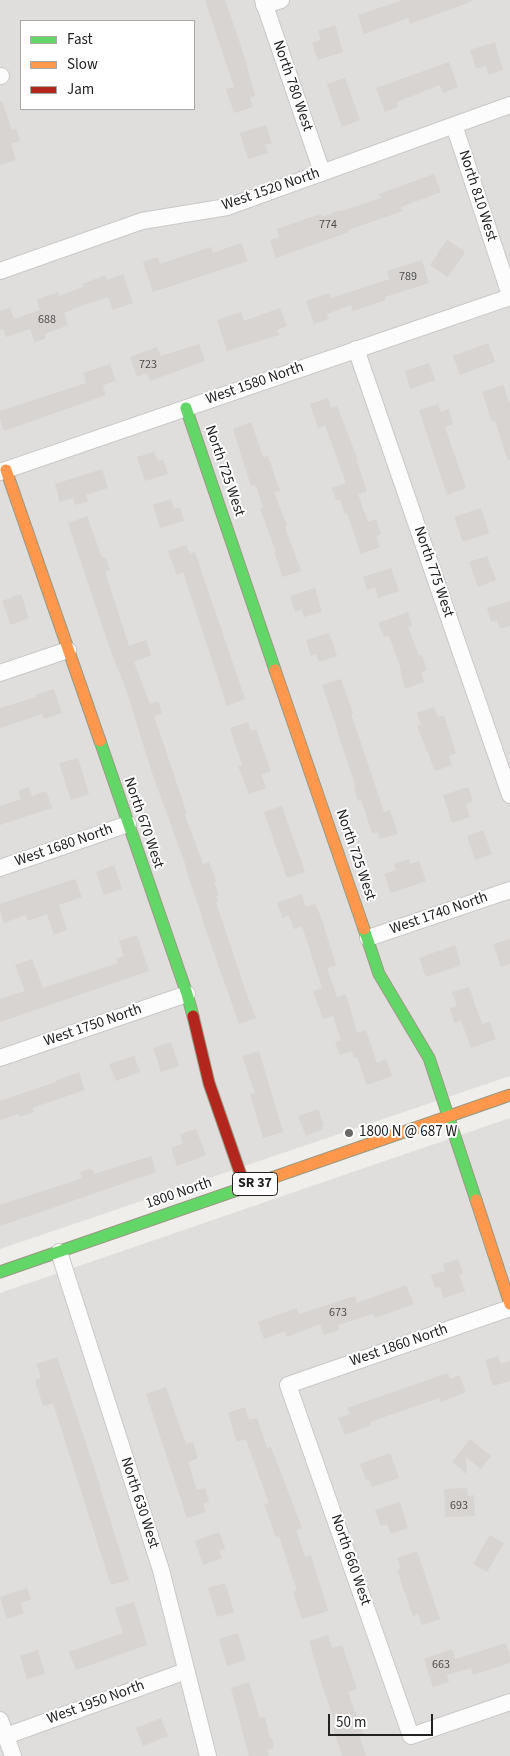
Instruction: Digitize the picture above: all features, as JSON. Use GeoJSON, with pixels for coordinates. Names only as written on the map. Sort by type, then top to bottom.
{"type":"FeatureCollection","features":[{"type":"Feature","properties":{"kind":"street"},"geometry":{"type":"LineString","coordinates":[[264,3],[280,0]]}},
{"type":"Feature","properties":{"kind":"street","name":"North 780 West"},"geometry":{"type":"LineString","coordinates":[[264,3],[322,172]]}},
{"type":"Feature","properties":{"kind":"street","name":"West 1520 North"},"geometry":{"type":"LineString","coordinates":[[0,271],[142,221],[227,207],[510,105]]}},
{"type":"Feature","properties":{"kind":"street","name":"North 810 West"},"geometry":{"type":"LineString","coordinates":[[454,125],[510,296]]}},
{"type":"Feature","properties":{"kind":"street","name":"West 1580 North"},"geometry":{"type":"LineString","coordinates":[[3,471],[510,296]]}},
{"type":"Feature","properties":{"kind":"street","name":"North 775 West"},"geometry":{"type":"LineString","coordinates":[[356,349],[510,795]]}},
{"type":"Feature","properties":{"kind":"street","name":"North 725 West"},"geometry":{"type":"LineString","coordinates":[[186,408],[380,974],[429,1058],[510,1306]]}},
{"type":"Feature","properties":{"kind":"street","name":"North 670 West"},"geometry":{"type":"LineString","coordinates":[[3,471],[68,650],[187,994],[209,1083],[245,1187]]}},
{"type":"Feature","properties":{"kind":"street"},"geometry":{"type":"LineString","coordinates":[[0,673],[68,650]]}},
{"type":"Feature","properties":{"kind":"street","name":"West 1680 North"},"geometry":{"type":"LineString","coordinates":[[0,868],[128,824]]}},
{"type":"Feature","properties":{"kind":"street","name":"West 1740 North"},"geometry":{"type":"LineString","coordinates":[[368,938],[510,890]]}},
{"type":"Feature","properties":{"kind":"street","name":"West 1750 North"},"geometry":{"type":"LineString","coordinates":[[0,1058],[187,994]]}},
{"type":"Feature","properties":{"kind":"street","name":"1800 North"},"geometry":{"type":"LineString","coordinates":[[0,1272],[510,1095]]}},
{"type":"Feature","properties":{"kind":"street","name":"North 630 West"},"geometry":{"type":"LineString","coordinates":[[59,1252],[160,1570],[208,1756]]}},
{"type":"Feature","properties":{"kind":"street","name":"West 1860 North"},"geometry":{"type":"LineString","coordinates":[[288,1385],[510,1306]]}},
{"type":"Feature","properties":{"kind":"street","name":"North 660 West"},"geometry":{"type":"LineString","coordinates":[[288,1385],[411,1736],[510,1702]]}},
{"type":"Feature","properties":{"kind":"street","name":"West 1950 North"},"geometry":{"type":"LineString","coordinates":[[6,1736],[186,1671]]}},
{"type":"Feature","properties":{"kind":"street"},"geometry":{"type":"LineString","coordinates":[[0,1720],[13,1756]]}},
{"type":"Feature","properties":{"kind":"shaded area"},"geometry":{"type":"Polygon","coordinates":[[[0,0],[510,0],[510,1076],[0,1249],[0,0]]]}},
{"type":"Feature","properties":{"kind":"shaded area"},"geometry":{"type":"Polygon","coordinates":[[[510,1118],[510,1756],[0,1756],[0,1293],[510,1118]]]}},
{"type":"Feature","properties":{"kind":"building"},"geometry":{"type":"Polygon","coordinates":[[[205,0],[225,0],[244,55],[255,96],[250,97],[253,107],[234,113],[226,89],[234,87],[205,0]]]}},
{"type":"Feature","properties":{"kind":"building"},"geometry":{"type":"Polygon","coordinates":[[[403,0],[473,1],[410,24],[408,18],[364,34],[358,15],[403,0]]]}},
{"type":"Feature","properties":{"kind":"building"},"geometry":{"type":"Polygon","coordinates":[[[335,25],[343,52],[318,60],[312,43],[321,40],[318,31],[335,25]]]}},
{"type":"Feature","properties":{"kind":"building"},"geometry":{"type":"Polygon","coordinates":[[[495,42],[503,70],[488,75],[486,66],[476,69],[470,50],[495,42]]]}},
{"type":"Feature","properties":{"kind":"building"},"geometry":{"type":"Polygon","coordinates":[[[449,62],[458,87],[443,93],[440,85],[397,102],[398,107],[385,112],[376,88],[449,62]]]}},
{"type":"Feature","properties":{"kind":"building"},"geometry":{"type":"Polygon","coordinates":[[[345,78],[360,120],[342,127],[327,84],[345,78]]]}},
{"type":"Feature","properties":{"kind":"building"},"geometry":{"type":"Polygon","coordinates":[[[0,101],[2,101],[12,130],[16,128],[20,141],[11,144],[16,160],[0,165],[0,101]]]}},
{"type":"Feature","properties":{"kind":"building"},"geometry":{"type":"Polygon","coordinates":[[[266,125],[272,143],[265,145],[268,153],[248,159],[240,133],[266,125]]]}},
{"type":"Feature","properties":{"kind":"building"},"geometry":{"type":"Polygon","coordinates":[[[434,174],[441,192],[401,207],[403,211],[276,258],[270,240],[279,237],[277,229],[320,214],[322,217],[381,198],[379,194],[434,174]]]}},
{"type":"Feature","properties":{"kind":"building"},"geometry":{"type":"Polygon","coordinates":[[[447,240],[465,252],[448,277],[430,265],[447,240]]]}},
{"type":"Feature","properties":{"kind":"building"},"geometry":{"type":"Polygon","coordinates":[[[241,243],[248,261],[153,292],[143,262],[158,257],[160,264],[211,247],[213,253],[241,243]]]}},
{"type":"Feature","properties":{"kind":"building"},"geometry":{"type":"Polygon","coordinates":[[[422,260],[429,283],[385,297],[386,300],[353,311],[351,305],[327,314],[329,319],[314,324],[306,301],[329,293],[331,298],[390,279],[387,271],[422,260]]]}},
{"type":"Feature","properties":{"kind":"building"},"geometry":{"type":"Polygon","coordinates":[[[123,274],[133,303],[113,310],[108,297],[72,309],[64,313],[68,325],[45,334],[46,338],[35,342],[30,329],[6,337],[3,329],[0,330],[0,311],[10,308],[14,319],[40,310],[37,300],[58,292],[59,296],[83,287],[82,284],[105,275],[107,280],[123,274]]]}},
{"type":"Feature","properties":{"kind":"building"},"geometry":{"type":"Polygon","coordinates":[[[280,308],[287,326],[277,330],[279,335],[227,351],[217,320],[241,312],[244,321],[280,308]]]}},
{"type":"Feature","properties":{"kind":"building"},"geometry":{"type":"Polygon","coordinates":[[[488,343],[495,362],[460,375],[453,356],[488,343]]]}},
{"type":"Feature","properties":{"kind":"building"},"geometry":{"type":"Polygon","coordinates":[[[199,344],[205,361],[150,381],[147,373],[137,377],[130,357],[157,347],[161,356],[199,344]]]}},
{"type":"Feature","properties":{"kind":"building"},"geometry":{"type":"Polygon","coordinates":[[[429,363],[435,380],[410,389],[405,371],[429,363]]]}},
{"type":"Feature","properties":{"kind":"building"},"geometry":{"type":"Polygon","coordinates":[[[110,364],[116,381],[103,385],[106,395],[4,431],[0,419],[0,411],[86,383],[83,373],[110,364]]]}},
{"type":"Feature","properties":{"kind":"building"},"geometry":{"type":"Polygon","coordinates":[[[503,385],[510,404],[510,460],[508,461],[495,421],[492,422],[482,392],[503,385]]]}},
{"type":"Feature","properties":{"kind":"building"},"geometry":{"type":"Polygon","coordinates":[[[328,398],[331,408],[337,406],[357,458],[367,491],[358,494],[368,522],[376,519],[381,534],[376,536],[380,547],[361,554],[347,513],[345,514],[340,499],[336,500],[332,488],[346,483],[325,425],[318,428],[310,404],[328,398]]]}},
{"type":"Feature","properties":{"kind":"building"},"geometry":{"type":"Polygon","coordinates":[[[438,404],[441,412],[449,409],[453,424],[445,427],[466,488],[447,495],[419,410],[438,404]]]}},
{"type":"Feature","properties":{"kind":"building"},"geometry":{"type":"Polygon","coordinates":[[[251,422],[263,457],[268,456],[280,491],[274,492],[301,571],[283,577],[260,508],[263,507],[256,485],[251,486],[233,429],[251,422]]]}},
{"type":"Feature","properties":{"kind":"building"},"geometry":{"type":"Polygon","coordinates":[[[154,452],[158,461],[163,459],[168,474],[145,481],[137,457],[154,452]]]}},
{"type":"Feature","properties":{"kind":"building"},"geometry":{"type":"Polygon","coordinates":[[[102,469],[108,488],[86,495],[88,501],[75,505],[73,498],[60,502],[55,484],[102,469]]]}},
{"type":"Feature","properties":{"kind":"building"},"geometry":{"type":"Polygon","coordinates":[[[171,499],[174,509],[180,507],[184,521],[160,528],[153,505],[171,499]]]}},
{"type":"Feature","properties":{"kind":"building"},"geometry":{"type":"Polygon","coordinates":[[[481,508],[489,533],[463,542],[454,517],[481,508]]]}},
{"type":"Feature","properties":{"kind":"building"},"geometry":{"type":"Polygon","coordinates":[[[87,516],[102,558],[105,557],[110,570],[105,572],[129,646],[146,640],[151,655],[134,662],[150,704],[158,701],[162,713],[154,716],[187,814],[185,815],[203,864],[209,862],[216,881],[214,882],[219,895],[216,896],[218,901],[216,902],[256,1018],[239,1024],[68,523],[87,516]]]}},
{"type":"Feature","properties":{"kind":"building"},"geometry":{"type":"Polygon","coordinates":[[[186,545],[190,554],[195,552],[245,699],[227,706],[183,572],[177,575],[168,551],[186,545]]]}},
{"type":"Feature","properties":{"kind":"building"},"geometry":{"type":"Polygon","coordinates":[[[487,556],[496,580],[478,587],[469,562],[487,556]]]}},
{"type":"Feature","properties":{"kind":"building"},"geometry":{"type":"Polygon","coordinates":[[[391,568],[399,591],[378,598],[375,587],[367,590],[363,577],[391,568]]]}},
{"type":"Feature","properties":{"kind":"building"},"geometry":{"type":"Polygon","coordinates":[[[315,588],[322,612],[304,617],[301,610],[295,612],[290,596],[315,588]]]}},
{"type":"Feature","properties":{"kind":"building"},"geometry":{"type":"Polygon","coordinates":[[[21,594],[29,618],[11,625],[2,601],[21,594]]]}},
{"type":"Feature","properties":{"kind":"building"},"geometry":{"type":"Polygon","coordinates":[[[510,601],[510,626],[500,629],[497,620],[491,622],[487,608],[510,601]]]}},
{"type":"Feature","properties":{"kind":"building"},"geometry":{"type":"Polygon","coordinates":[[[408,612],[412,625],[408,627],[419,656],[422,655],[427,670],[421,672],[424,682],[405,689],[399,663],[389,636],[384,637],[378,623],[408,612]]]}},
{"type":"Feature","properties":{"kind":"building"},"geometry":{"type":"Polygon","coordinates":[[[329,633],[337,656],[319,662],[316,654],[311,656],[306,640],[329,633]]]}},
{"type":"Feature","properties":{"kind":"building"},"geometry":{"type":"Polygon","coordinates":[[[341,679],[384,812],[390,810],[398,834],[380,839],[378,832],[372,833],[361,800],[358,801],[354,788],[356,787],[322,685],[341,679]]]}},
{"type":"Feature","properties":{"kind":"building"},"geometry":{"type":"Polygon","coordinates":[[[54,689],[62,713],[44,719],[42,714],[0,728],[0,708],[36,697],[36,695],[54,689]]]}},
{"type":"Feature","properties":{"kind":"building"},"geometry":{"type":"Polygon","coordinates":[[[434,707],[438,717],[444,715],[456,753],[449,756],[452,765],[435,771],[417,726],[421,725],[417,713],[434,707]]]}},
{"type":"Feature","properties":{"kind":"building"},"geometry":{"type":"Polygon","coordinates":[[[248,722],[251,731],[256,729],[271,771],[261,775],[266,788],[249,794],[238,766],[242,765],[230,728],[248,722]]]}},
{"type":"Feature","properties":{"kind":"building"},"geometry":{"type":"Polygon","coordinates":[[[78,758],[89,794],[71,800],[59,763],[78,758]]]}},
{"type":"Feature","properties":{"kind":"building"},"geometry":{"type":"Polygon","coordinates":[[[29,787],[32,796],[46,791],[52,808],[0,825],[0,806],[21,799],[18,791],[29,787]]]}},
{"type":"Feature","properties":{"kind":"building"},"geometry":{"type":"Polygon","coordinates":[[[468,787],[473,801],[466,804],[470,817],[452,823],[443,795],[468,787]]]}},
{"type":"Feature","properties":{"kind":"building"},"geometry":{"type":"Polygon","coordinates":[[[282,806],[305,872],[287,878],[264,812],[282,806]]]}},
{"type":"Feature","properties":{"kind":"building"},"geometry":{"type":"Polygon","coordinates":[[[483,830],[492,854],[475,860],[467,836],[483,830]]]}},
{"type":"Feature","properties":{"kind":"building"},"geometry":{"type":"Polygon","coordinates":[[[409,859],[410,864],[419,861],[426,881],[391,893],[384,874],[396,870],[394,864],[409,859]]]}},
{"type":"Feature","properties":{"kind":"building"},"geometry":{"type":"Polygon","coordinates":[[[114,865],[122,889],[104,895],[96,872],[114,865]]]}},
{"type":"Feature","properties":{"kind":"building"},"geometry":{"type":"Polygon","coordinates":[[[75,879],[82,897],[59,905],[67,930],[54,935],[47,914],[28,921],[25,915],[4,923],[0,904],[75,879]]]}},
{"type":"Feature","properties":{"kind":"building"},"geometry":{"type":"Polygon","coordinates":[[[301,894],[306,907],[315,904],[321,917],[336,965],[327,968],[337,997],[346,994],[357,1033],[366,1030],[377,1063],[386,1059],[392,1076],[367,1085],[357,1057],[354,1058],[352,1051],[340,1055],[335,1042],[341,1040],[333,1016],[323,1019],[313,991],[322,988],[302,926],[294,929],[289,915],[283,918],[277,903],[301,894]]]}},
{"type":"Feature","properties":{"kind":"building"},"geometry":{"type":"Polygon","coordinates":[[[137,935],[149,971],[0,1022],[0,999],[25,991],[15,965],[32,959],[43,988],[118,963],[116,958],[124,956],[119,941],[137,935]]]}},
{"type":"Feature","properties":{"kind":"building"},"geometry":{"type":"Polygon","coordinates":[[[510,939],[510,964],[501,967],[493,944],[510,939]]]}},
{"type":"Feature","properties":{"kind":"building"},"geometry":{"type":"Polygon","coordinates":[[[455,945],[461,965],[426,977],[419,958],[455,945]]]}},
{"type":"Feature","properties":{"kind":"building"},"geometry":{"type":"Polygon","coordinates":[[[469,987],[482,1024],[490,1022],[496,1039],[471,1048],[461,1020],[454,1023],[450,1008],[457,1006],[452,992],[469,987]]]}},
{"type":"Feature","properties":{"kind":"building"},"geometry":{"type":"Polygon","coordinates":[[[171,1042],[179,1066],[161,1072],[153,1048],[171,1042]]]}},
{"type":"Feature","properties":{"kind":"building"},"geometry":{"type":"Polygon","coordinates":[[[259,1051],[283,1132],[263,1138],[250,1094],[255,1093],[242,1056],[259,1051]]]}},
{"type":"Feature","properties":{"kind":"building"},"geometry":{"type":"Polygon","coordinates":[[[134,1056],[140,1072],[116,1081],[109,1064],[134,1056]]]}},
{"type":"Feature","properties":{"kind":"building"},"geometry":{"type":"Polygon","coordinates":[[[79,1072],[85,1090],[32,1108],[34,1112],[20,1117],[19,1114],[0,1120],[0,1101],[79,1072]]]}},
{"type":"Feature","properties":{"kind":"building"},"geometry":{"type":"Polygon","coordinates":[[[318,1109],[324,1126],[322,1126],[323,1129],[306,1136],[298,1116],[318,1109]]]}},
{"type":"Feature","properties":{"kind":"building"},"geometry":{"type":"Polygon","coordinates":[[[196,1129],[206,1155],[177,1166],[171,1148],[183,1143],[180,1134],[196,1129]]]}},
{"type":"Feature","properties":{"kind":"building"},"geometry":{"type":"Polygon","coordinates":[[[151,1156],[156,1172],[0,1226],[0,1205],[82,1178],[80,1172],[92,1169],[94,1174],[151,1156]]]}},
{"type":"Feature","properties":{"kind":"building"},"geometry":{"type":"Polygon","coordinates":[[[458,1259],[463,1273],[459,1275],[465,1291],[444,1298],[440,1287],[435,1288],[431,1275],[445,1271],[443,1264],[458,1259]]]}},
{"type":"Feature","properties":{"kind":"building"},"geometry":{"type":"Polygon","coordinates":[[[406,1285],[414,1304],[375,1318],[373,1314],[338,1325],[339,1330],[324,1335],[320,1324],[287,1337],[285,1331],[264,1339],[258,1322],[297,1308],[299,1314],[355,1296],[357,1303],[406,1285]]]}},
{"type":"Feature","properties":{"kind":"building"},"geometry":{"type":"Polygon","coordinates":[[[498,1356],[501,1364],[510,1361],[510,1381],[493,1386],[485,1360],[498,1356]]]}},
{"type":"Feature","properties":{"kind":"building"},"geometry":{"type":"Polygon","coordinates":[[[57,1357],[101,1488],[129,1580],[111,1585],[53,1403],[43,1406],[35,1380],[41,1378],[37,1364],[57,1357]]]}},
{"type":"Feature","properties":{"kind":"building"},"geometry":{"type":"Polygon","coordinates":[[[448,1373],[450,1379],[459,1375],[466,1392],[441,1402],[439,1398],[370,1422],[371,1425],[345,1435],[338,1418],[350,1414],[347,1408],[448,1373]]]}},
{"type":"Feature","properties":{"kind":"building"},"geometry":{"type":"Polygon","coordinates":[[[166,1387],[186,1444],[193,1442],[198,1458],[188,1462],[197,1490],[205,1488],[209,1502],[203,1504],[206,1512],[187,1518],[146,1394],[166,1387]]]}},
{"type":"Feature","properties":{"kind":"building"},"geometry":{"type":"Polygon","coordinates":[[[245,1407],[249,1420],[257,1418],[267,1448],[271,1447],[302,1528],[296,1530],[305,1557],[311,1555],[328,1611],[302,1619],[293,1592],[297,1591],[279,1536],[276,1537],[264,1504],[269,1503],[246,1439],[237,1442],[228,1413],[245,1407]]]}},
{"type":"Feature","properties":{"kind":"building"},"geometry":{"type":"Polygon","coordinates":[[[470,1439],[491,1456],[481,1469],[466,1457],[467,1474],[452,1462],[470,1439]]]}},
{"type":"Feature","properties":{"kind":"building"},"geometry":{"type":"Polygon","coordinates":[[[390,1453],[399,1478],[372,1487],[369,1479],[366,1480],[360,1464],[390,1453]]]}},
{"type":"Feature","properties":{"kind":"building"},"geometry":{"type":"Polygon","coordinates":[[[467,1488],[468,1496],[474,1495],[475,1516],[445,1517],[444,1489],[467,1488]]]}},
{"type":"Feature","properties":{"kind":"building"},"geometry":{"type":"Polygon","coordinates":[[[400,1502],[408,1528],[391,1534],[387,1524],[381,1526],[375,1510],[400,1502]]]}},
{"type":"Feature","properties":{"kind":"building"},"geometry":{"type":"Polygon","coordinates":[[[219,1532],[225,1548],[219,1551],[222,1558],[203,1565],[195,1541],[219,1532]]]}},
{"type":"Feature","properties":{"kind":"building"},"geometry":{"type":"Polygon","coordinates":[[[490,1535],[504,1543],[487,1572],[473,1564],[490,1535]]]}},
{"type":"Feature","properties":{"kind":"building"},"geometry":{"type":"Polygon","coordinates":[[[417,1551],[440,1619],[422,1625],[418,1614],[413,1616],[397,1570],[401,1569],[397,1558],[417,1551]]]}},
{"type":"Feature","properties":{"kind":"building"},"geometry":{"type":"Polygon","coordinates":[[[225,1583],[234,1612],[217,1617],[208,1588],[225,1583]]]}},
{"type":"Feature","properties":{"kind":"building"},"geometry":{"type":"Polygon","coordinates":[[[27,1588],[31,1599],[21,1603],[24,1613],[7,1619],[0,1597],[27,1588]]]}},
{"type":"Feature","properties":{"kind":"building"},"geometry":{"type":"Polygon","coordinates":[[[134,1602],[147,1645],[76,1670],[69,1652],[123,1633],[115,1608],[134,1602]]]}},
{"type":"Feature","properties":{"kind":"building"},"geometry":{"type":"Polygon","coordinates":[[[238,1633],[246,1660],[227,1666],[219,1639],[238,1633]]]}},
{"type":"Feature","properties":{"kind":"building"},"geometry":{"type":"Polygon","coordinates":[[[328,1635],[332,1648],[342,1645],[357,1689],[348,1692],[363,1734],[359,1735],[366,1756],[342,1756],[333,1727],[336,1725],[309,1641],[328,1635]]]}},
{"type":"Feature","properties":{"kind":"building"},"geometry":{"type":"Polygon","coordinates":[[[506,1643],[510,1655],[510,1663],[473,1675],[471,1668],[447,1675],[449,1682],[433,1687],[424,1659],[452,1649],[455,1659],[506,1643]]]}},
{"type":"Feature","properties":{"kind":"building"},"geometry":{"type":"Polygon","coordinates":[[[38,1650],[45,1674],[27,1679],[20,1656],[38,1650]]]}},
{"type":"Feature","properties":{"kind":"building"},"geometry":{"type":"Polygon","coordinates":[[[249,1682],[260,1718],[265,1717],[270,1738],[272,1738],[274,1748],[267,1750],[269,1756],[249,1756],[231,1688],[249,1682]]]}},
{"type":"Feature","properties":{"kind":"building"},"geometry":{"type":"Polygon","coordinates":[[[161,1718],[168,1736],[143,1746],[136,1728],[161,1718]]]}},
{"type":"Feature","properties":{"kind":"traffic: fast"},"geometry":{"type":"LineString","coordinates":[[186,408],[275,670]]}},
{"type":"Feature","properties":{"kind":"traffic: fast"},"geometry":{"type":"LineString","coordinates":[[100,741],[193,1016]]}},
{"type":"Feature","properties":{"kind":"traffic: fast"},"geometry":{"type":"LineString","coordinates":[[364,929],[379,974],[429,1058],[476,1200]]}},
{"type":"Feature","properties":{"kind":"traffic: fast"},"geometry":{"type":"LineString","coordinates":[[0,1272],[237,1190]]}},
{"type":"Feature","properties":{"kind":"traffic: slow"},"geometry":{"type":"LineString","coordinates":[[6,470],[100,741]]}},
{"type":"Feature","properties":{"kind":"traffic: slow"},"geometry":{"type":"LineString","coordinates":[[275,670],[364,929]]}},
{"type":"Feature","properties":{"kind":"traffic: slow"},"geometry":{"type":"LineString","coordinates":[[237,1190],[510,1095]]}},
{"type":"Feature","properties":{"kind":"traffic: slow"},"geometry":{"type":"LineString","coordinates":[[476,1200],[510,1304]]}},
{"type":"Feature","properties":{"kind":"traffic: jam"},"geometry":{"type":"LineString","coordinates":[[193,1016],[209,1083],[245,1187]]}},
{"type":"Feature","properties":{"kind":"place","name":"1800 N @ 687 W"},"geometry":{"type":"Point","coordinates":[349,1133]}}]}
